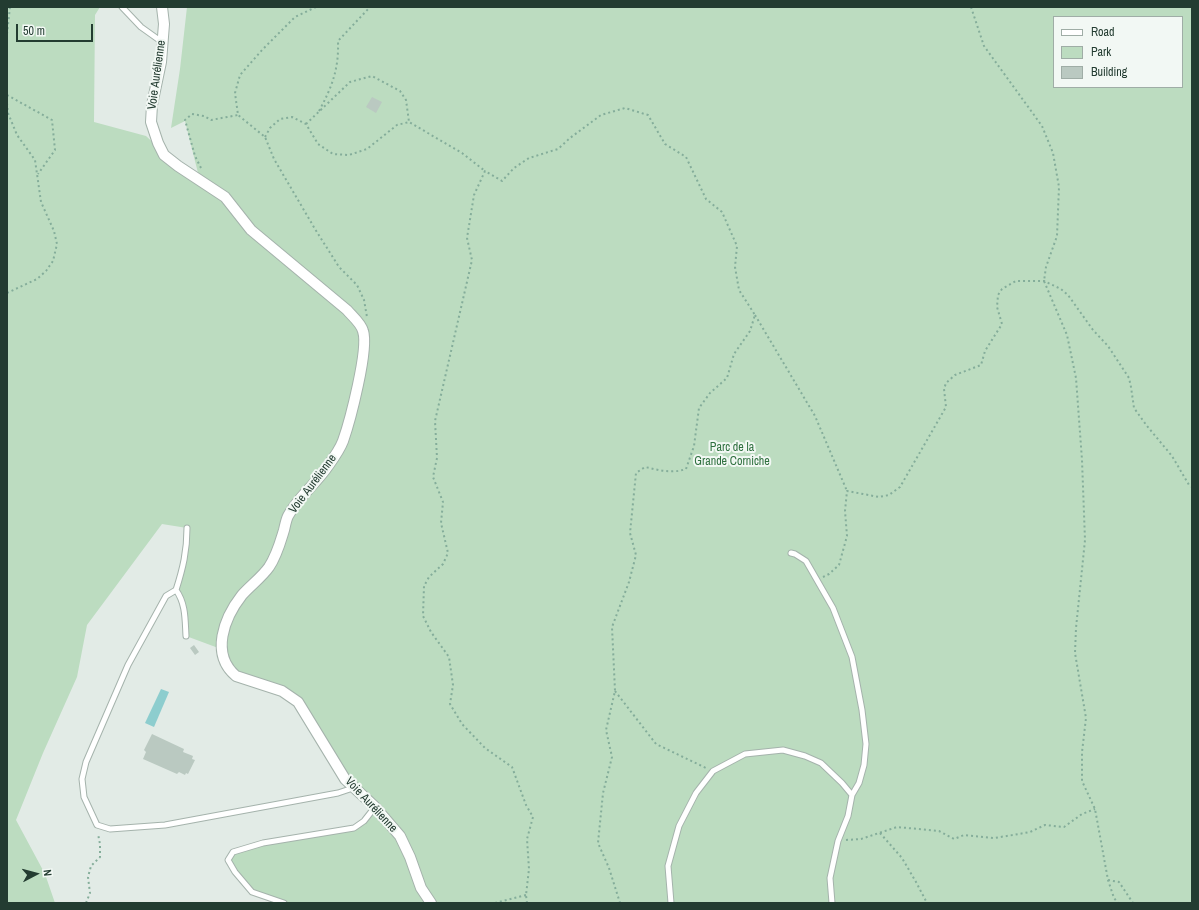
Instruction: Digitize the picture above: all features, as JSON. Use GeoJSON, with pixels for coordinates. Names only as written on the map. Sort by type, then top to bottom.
{"type":"FeatureCollection","features":[{"type":"Feature","properties":{"kind":"street","name":"Voie Aurélienne"},"geometry":{"type":"LineString","coordinates":[[162,7],[164,24],[161,62],[152,105],[151,122],[154,133],[164,155],[225,197],[251,230],[347,310],[357,321],[363,331],[364,341],[360,376],[343,442],[327,468],[296,503],[287,516],[277,552],[269,568],[242,596],[226,620],[222,649],[225,664],[236,676],[282,691],[298,702],[345,779],[375,808],[400,836],[410,857],[421,888],[431,903]]}},
{"type":"Feature","properties":{"kind":"lane"},"geometry":{"type":"LineString","coordinates":[[122,7],[141,27],[162,42]]}},
{"type":"Feature","properties":{"kind":"lane"},"geometry":{"type":"LineString","coordinates":[[187,528],[187,546],[184,564],[176,590],[166,596],[128,665],[86,762],[82,779],[84,797],[96,824],[110,829],[165,824],[338,793],[354,787]]}},
{"type":"Feature","properties":{"kind":"lane"},"geometry":{"type":"LineString","coordinates":[[791,554],[796,554],[806,561],[833,608],[852,657],[862,710],[866,744],[864,764],[858,783],[852,794],[848,816],[838,841],[830,878],[832,903]]}},
{"type":"Feature","properties":{"kind":"lane"},"geometry":{"type":"LineString","coordinates":[[176,590],[181,597],[186,636]]}},
{"type":"Feature","properties":{"kind":"lane"},"geometry":{"type":"LineString","coordinates":[[671,903],[668,866],[679,826],[696,793],[713,771],[745,754],[783,750],[805,756],[821,763],[852,794]]}},
{"type":"Feature","properties":{"kind":"lane"},"geometry":{"type":"LineString","coordinates":[[284,903],[252,892],[234,872],[228,860],[233,852],[263,843],[354,828],[364,821],[375,808]]}},
{"type":"Feature","properties":{"kind":"path"},"geometry":{"type":"LineString","coordinates":[[7,34],[10,7]]}},
{"type":"Feature","properties":{"kind":"path"},"geometry":{"type":"LineString","coordinates":[[316,7],[295,17],[262,50],[240,75],[235,93],[238,115],[265,137],[274,158],[315,230],[339,267],[357,285],[364,300],[368,317],[363,331]]}},
{"type":"Feature","properties":{"kind":"path"},"geometry":{"type":"LineString","coordinates":[[317,114],[330,90],[338,58],[338,41],[370,7]]}},
{"type":"Feature","properties":{"kind":"path"},"geometry":{"type":"LineString","coordinates":[[971,7],[984,46],[1042,126],[1053,153],[1059,187],[1057,236],[1046,267],[1044,281],[1067,335],[1076,378],[1082,460],[1085,540],[1076,628],[1075,653],[1086,718],[1082,752],[1082,781],[1095,809],[1108,880],[1114,898],[1118,903]]}},
{"type":"Feature","properties":{"kind":"path"},"geometry":{"type":"LineString","coordinates":[[306,124],[350,82],[372,76],[400,91],[406,100],[409,122]]}},
{"type":"Feature","properties":{"kind":"path"},"geometry":{"type":"LineString","coordinates":[[7,95],[52,120],[56,150],[37,175]]}},
{"type":"Feature","properties":{"kind":"path"},"geometry":{"type":"LineString","coordinates":[[7,103],[8,113],[17,134],[35,160],[41,202],[54,231],[57,244],[53,261],[46,271],[37,279],[7,293]]}},
{"type":"Feature","properties":{"kind":"path"},"geometry":{"type":"LineString","coordinates":[[265,137],[270,128],[280,118],[292,117],[306,124],[318,144],[333,154],[349,156],[367,149],[397,125],[409,122],[462,154],[485,171],[502,181],[514,168],[529,158],[558,149],[601,115],[625,108],[648,115],[665,144],[686,157],[706,199],[722,212],[737,246],[735,267],[739,290],[815,416],[847,491],[847,536],[840,564],[829,574],[817,580]]}},
{"type":"Feature","properties":{"kind":"path"},"geometry":{"type":"LineString","coordinates":[[200,181],[202,171],[195,156],[185,120],[192,114],[204,116],[211,120],[238,115]]}},
{"type":"Feature","properties":{"kind":"path"},"geometry":{"type":"LineString","coordinates":[[485,171],[474,195],[467,238],[472,260],[435,421],[437,458],[433,477],[442,502],[442,523],[448,553],[443,564],[429,577],[424,586],[424,616],[431,632],[449,657],[453,685],[450,704],[462,724],[485,748],[512,767],[526,805],[533,817],[527,839],[529,869],[526,903]]}},
{"type":"Feature","properties":{"kind":"path"},"geometry":{"type":"LineString","coordinates":[[847,491],[879,497],[889,495],[900,487],[946,407],[944,389],[946,383],[955,375],[981,365],[985,351],[1002,324],[997,307],[999,292],[1016,281],[1044,281],[1061,289],[1068,295],[1093,330],[1108,346],[1129,378],[1132,387],[1134,408],[1146,426],[1172,456],[1189,486],[1192,487]]}},
{"type":"Feature","properties":{"kind":"path"},"geometry":{"type":"LineString","coordinates":[[620,903],[609,868],[598,842],[603,793],[612,757],[606,730],[615,691],[612,627],[629,582],[636,555],[630,533],[636,473],[645,467],[667,472],[677,472],[686,469],[694,446],[699,408],[710,394],[727,378],[734,354],[750,331],[755,315]]}},
{"type":"Feature","properties":{"kind":"path"},"geometry":{"type":"LineString","coordinates":[[615,691],[656,744],[713,771]]}},
{"type":"Feature","properties":{"kind":"path"},"geometry":{"type":"LineString","coordinates":[[838,841],[861,839],[897,827],[939,831],[954,839],[964,835],[994,838],[1030,832],[1045,825],[1064,827],[1082,814],[1095,809]]}},
{"type":"Feature","properties":{"kind":"path"},"geometry":{"type":"LineString","coordinates":[[86,903],[90,893],[88,877],[91,866],[100,857],[100,844],[96,824]]}},
{"type":"Feature","properties":{"kind":"path"},"geometry":{"type":"LineString","coordinates":[[879,833],[902,858],[926,903]]}},
{"type":"Feature","properties":{"kind":"path"},"geometry":{"type":"LineString","coordinates":[[1108,880],[1119,882],[1134,903]]}},
{"type":"Feature","properties":{"kind":"path"},"geometry":{"type":"LineString","coordinates":[[495,903],[526,895]]}},
{"type":"Feature","properties":{"kind":"green space","name":"Parc de la Grande Corniche"},"geometry":{"type":"Polygon","coordinates":[[[7,7],[100,7],[95,15],[94,122],[146,136],[177,165],[200,181],[185,121],[171,128],[187,7],[1192,7],[1192,903],[284,903],[252,892],[228,860],[233,852],[263,843],[354,828],[371,812],[368,801],[354,787],[298,702],[236,676],[221,649],[186,636],[184,611],[176,590],[184,563],[187,528],[162,524],[87,625],[77,677],[43,753],[16,820],[45,874],[55,903],[7,903],[7,7]]]}},
{"type":"Feature","properties":{"kind":"water"},"geometry":{"type":"Polygon","coordinates":[[[161,689],[169,692],[154,727],[145,723],[161,689]]]}},
{"type":"Feature","properties":{"kind":"building"},"geometry":{"type":"Polygon","coordinates":[[[372,97],[382,102],[376,113],[366,107],[372,97]]]}},
{"type":"Feature","properties":{"kind":"building"},"geometry":{"type":"Polygon","coordinates":[[[194,645],[199,652],[195,655],[190,648],[194,645]]]}},
{"type":"Feature","properties":{"kind":"building"},"geometry":{"type":"Polygon","coordinates":[[[152,734],[184,749],[183,752],[193,756],[192,759],[195,760],[188,774],[186,773],[185,775],[179,772],[177,774],[143,759],[146,752],[144,750],[152,734]]]}}]}
